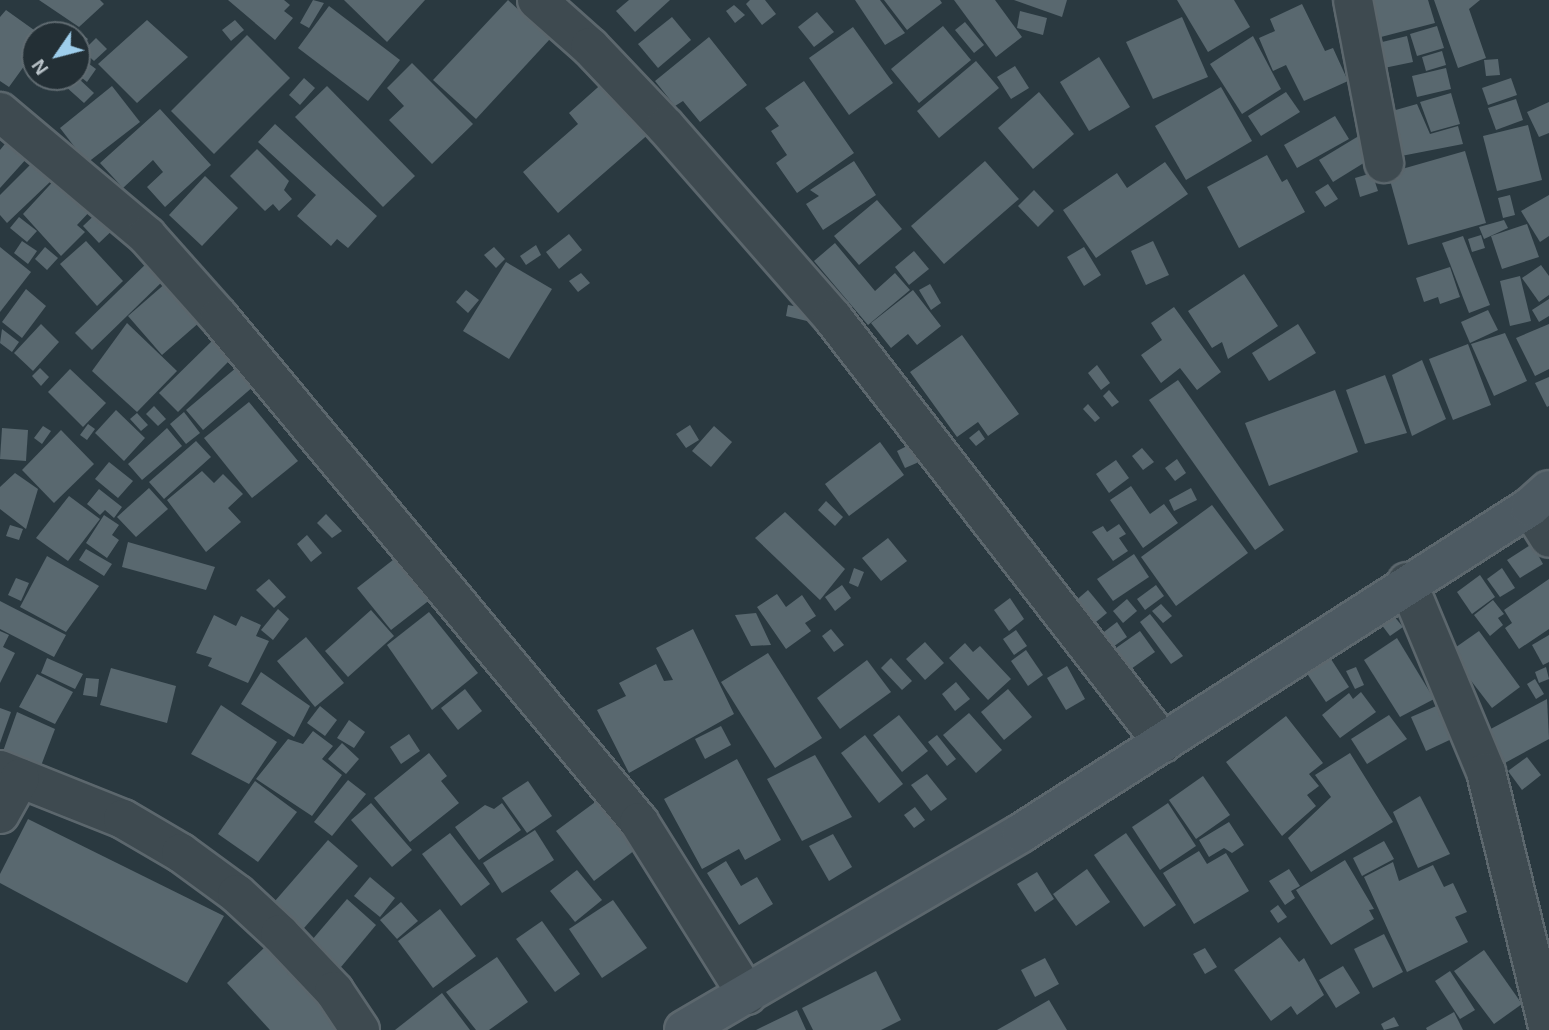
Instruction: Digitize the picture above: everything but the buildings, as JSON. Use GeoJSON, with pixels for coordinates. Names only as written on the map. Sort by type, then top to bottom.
{"type":"FeatureCollection","features":[{"type":"Feature","properties":{"kind":"street"},"geometry":{"type":"LineString","coordinates":[[537,0],[590,47],[666,127],[833,318],[1163,743]]}},
{"type":"Feature","properties":{"kind":"street"},"geometry":{"type":"LineString","coordinates":[[1353,0],[1384,163]]}},
{"type":"Feature","properties":{"kind":"street"},"geometry":{"type":"LineString","coordinates":[[0,112],[147,236],[228,327],[639,822],[747,995]]}},
{"type":"Feature","properties":{"kind":"street"},"geometry":{"type":"LineString","coordinates":[[684,1030],[1021,833],[1407,582],[1543,511]]}},
{"type":"Feature","properties":{"kind":"street"},"geometry":{"type":"LineString","coordinates":[[1407,582],[1486,772],[1549,1030]]}},
{"type":"Feature","properties":{"kind":"street"},"geometry":{"type":"LineString","coordinates":[[0,814],[10,774],[123,819],[181,853],[237,894],[334,991],[360,1030]]}}]}
